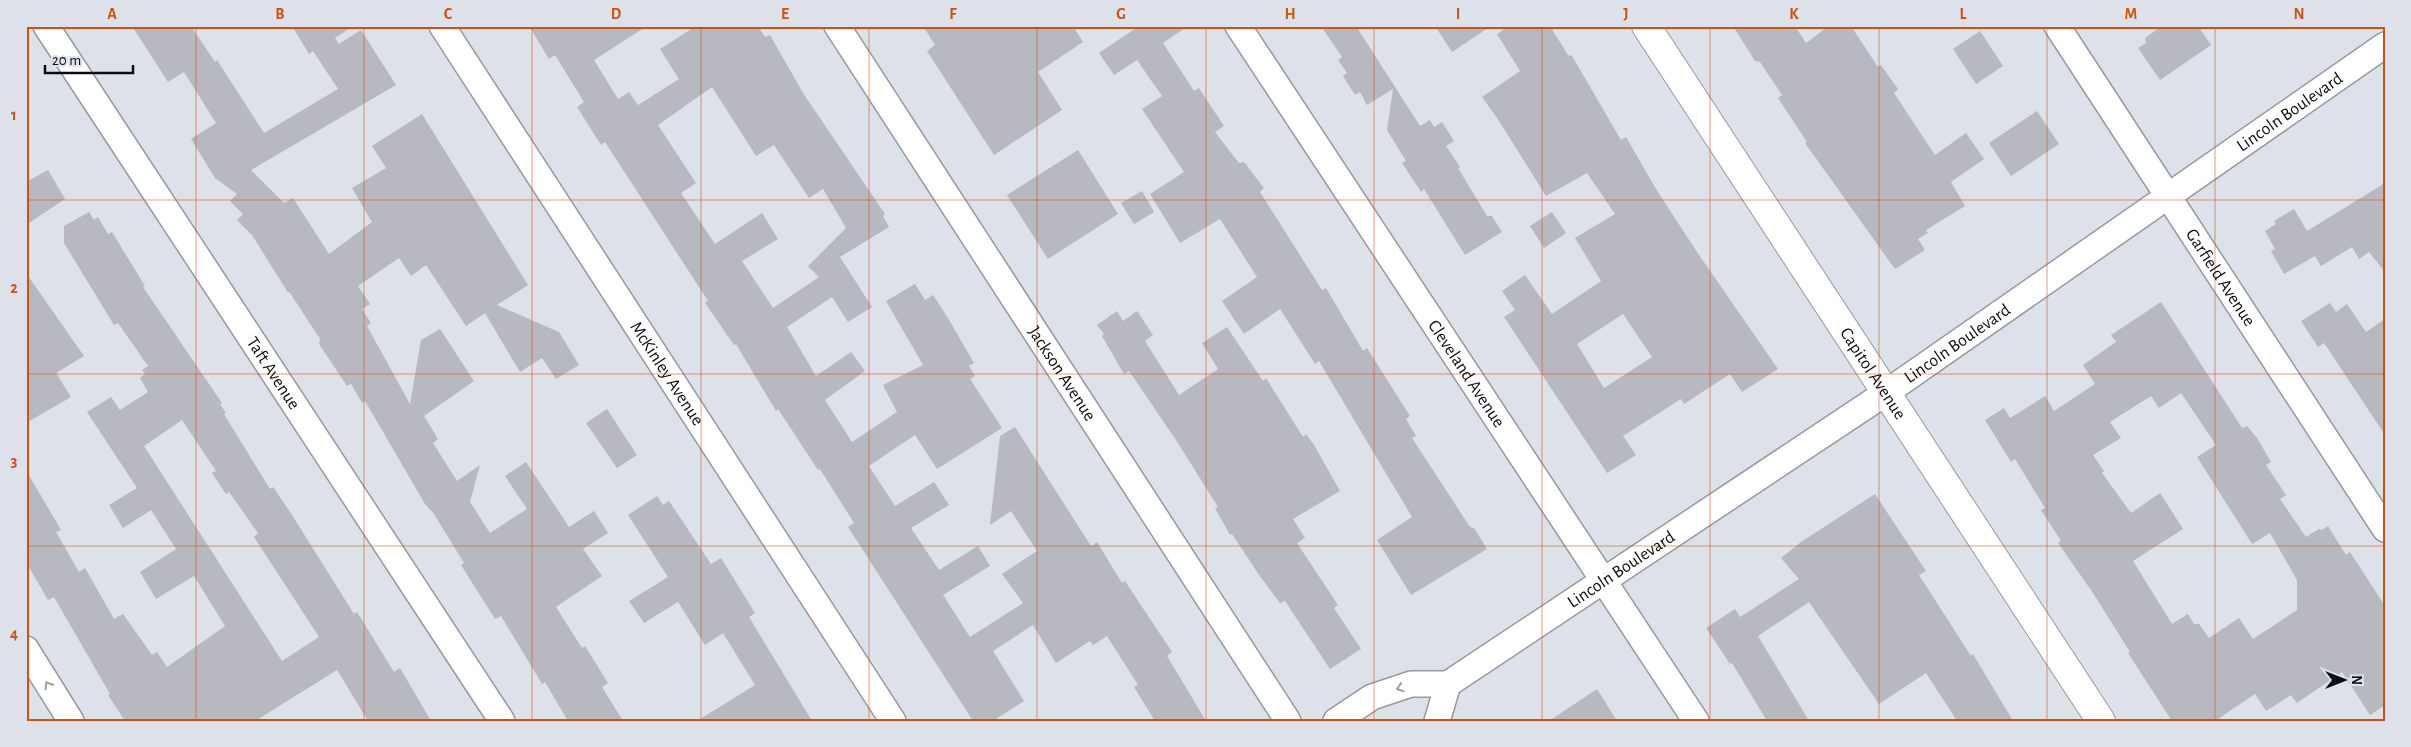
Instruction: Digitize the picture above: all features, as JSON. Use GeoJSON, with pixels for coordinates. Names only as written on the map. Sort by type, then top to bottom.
{"type":"FeatureCollection","features":[{"type":"Feature","properties":{"kind":"main road","name":"Capitol Avenue"},"geometry":{"type":"LineString","coordinates":[[1646,26],[2101,721]]}},
{"type":"Feature","properties":{"kind":"street","name":"Taft Avenue"},"geometry":{"type":"LineString","coordinates":[[46,26],[502,721]]}},
{"type":"Feature","properties":{"kind":"street","name":"McKinley Avenue"},"geometry":{"type":"LineString","coordinates":[[442,26],[893,721]]}},
{"type":"Feature","properties":{"kind":"street","name":"Jackson Avenue"},"geometry":{"type":"LineString","coordinates":[[837,26],[1288,721]]}},
{"type":"Feature","properties":{"kind":"street","name":"Cleveland Avenue"},"geometry":{"type":"LineString","coordinates":[[1238,26],[1606,581],[1696,721]]}},
{"type":"Feature","properties":{"kind":"street","name":"Garfield Avenue"},"geometry":{"type":"LineString","coordinates":[[2057,26],[2385,529]]}},
{"type":"Feature","properties":{"kind":"street","name":"Lincoln Boulevard"},"geometry":{"type":"LineString","coordinates":[[1448,684],[1606,581],[1887,392],[2385,45]]}},
{"type":"Feature","properties":{"kind":"street"},"geometry":{"type":"LineString","coordinates":[[26,649],[71,721]]}},
{"type":"Feature","properties":{"kind":"street"},"geometry":{"type":"LineString","coordinates":[[1336,721],[1372,697],[1411,684],[1448,684],[1437,721]]}},
{"type":"Feature","properties":{"kind":"building"},"geometry":{"type":"Polygon","coordinates":[[[132,26],[191,26],[215,62],[217,60],[264,133],[338,89],[313,51],[309,54],[292,26],[353,26],[335,38],[339,44],[361,30],[396,85],[251,170],[284,203],[293,198],[329,254],[372,222],[352,188],[386,168],[372,146],[422,114],[528,285],[497,305],[559,332],[579,365],[556,379],[542,358],[520,372],[485,313],[466,326],[426,265],[411,276],[399,258],[358,286],[370,304],[362,309],[371,323],[367,326],[410,404],[421,340],[440,329],[474,381],[424,416],[438,439],[433,443],[457,481],[480,465],[470,502],[490,533],[527,509],[505,476],[526,462],[569,527],[594,511],[608,533],[583,549],[602,576],[556,607],[582,648],[585,646],[608,683],[602,687],[623,721],[568,721],[545,682],[542,684],[501,616],[495,619],[461,565],[464,563],[434,514],[425,504],[365,401],[362,403],[351,384],[347,386],[319,344],[320,339],[252,235],[237,220],[243,214],[230,201],[237,194],[215,178],[191,139],[216,123],[184,72],[168,82],[132,26]]]}},
{"type":"Feature","properties":{"kind":"building"},"geometry":{"type":"Polygon","coordinates":[[[529,26],[647,26],[594,60],[618,99],[629,92],[638,105],[679,79],[660,49],[696,26],[758,26],[765,37],[770,35],[803,93],[885,214],[883,216],[889,227],[840,257],[872,307],[848,322],[832,297],[787,327],[816,376],[851,352],[865,371],[825,400],[852,442],[897,412],[883,385],[923,365],[886,301],[915,284],[925,300],[933,295],[948,318],[974,363],[969,366],[975,376],[970,379],[1002,428],[937,469],[915,435],[869,466],[895,506],[934,482],[949,505],[911,528],[939,570],[978,546],[990,566],[943,595],[970,637],[1023,603],[1002,574],[1037,551],[1011,511],[990,525],[1000,436],[1015,427],[1091,546],[1097,542],[1122,583],[1125,581],[1172,652],[1167,656],[1206,721],[1155,721],[1134,687],[1138,685],[1107,636],[1093,645],[1090,641],[1056,663],[1033,625],[993,651],[1024,701],[993,721],[973,721],[848,527],[854,523],[820,469],[818,470],[778,409],[776,411],[736,344],[734,345],[705,303],[708,301],[605,142],[601,145],[577,107],[584,102],[555,55],[549,59],[529,26]],[[712,87],[658,125],[696,183],[681,193],[715,244],[762,213],[778,239],[742,261],[773,308],[819,277],[808,266],[846,228],[823,189],[809,198],[774,145],[756,156],[712,87]]]}},
{"type":"Feature","properties":{"kind":"building"},"geometry":{"type":"Polygon","coordinates":[[[923,26],[1073,26],[1083,42],[1038,72],[1062,110],[994,155],[927,51],[935,45],[923,26]]]}},
{"type":"Feature","properties":{"kind":"building"},"geometry":{"type":"Polygon","coordinates":[[[1139,26],[1188,26],[1163,43],[1194,91],[1199,88],[1224,126],[1215,132],[1239,163],[1244,162],[1264,188],[1260,192],[1322,290],[1326,288],[1363,351],[1367,348],[1410,416],[1406,419],[1416,436],[1412,438],[1470,527],[1474,528],[1487,549],[1411,595],[1377,540],[1412,517],[1319,361],[1315,364],[1280,309],[1244,334],[1222,301],[1257,277],[1220,219],[1180,243],[1150,194],[1184,172],[1142,109],[1162,96],[1137,60],[1114,75],[1099,53],[1139,26]]]}},
{"type":"Feature","properties":{"kind":"building"},"geometry":{"type":"Polygon","coordinates":[[[1321,26],[1356,26],[1420,126],[1430,120],[1434,127],[1442,122],[1454,141],[1446,146],[1460,167],[1458,168],[1487,216],[1492,216],[1502,232],[1465,255],[1424,189],[1421,192],[1402,163],[1406,161],[1387,130],[1393,89],[1367,105],[1360,92],[1355,95],[1343,76],[1347,73],[1338,60],[1342,57],[1321,26]]]}},
{"type":"Feature","properties":{"kind":"building"},"geometry":{"type":"Polygon","coordinates":[[[1435,26],[1491,26],[1452,52],[1435,26]]]}},
{"type":"Feature","properties":{"kind":"building"},"geometry":{"type":"Polygon","coordinates":[[[1509,26],[1550,26],[1568,55],[1572,56],[1621,140],[1626,137],[1656,189],[1697,252],[1778,369],[1742,392],[1730,374],[1684,404],[1681,399],[1623,436],[1636,455],[1607,473],[1504,317],[1515,310],[1502,291],[1525,275],[1552,314],[1601,281],[1575,238],[1615,214],[1587,173],[1546,196],[1482,97],[1520,71],[1497,34],[1509,26]],[[1623,314],[1577,344],[1604,388],[1652,357],[1623,314]]]}},
{"type":"Feature","properties":{"kind":"building"},"geometry":{"type":"Polygon","coordinates":[[[1733,26],[1795,26],[1806,43],[1829,26],[1851,26],[1878,67],[1881,65],[1898,89],[1894,93],[1935,155],[1966,133],[1984,159],[1951,182],[1965,206],[1926,230],[1928,233],[1918,239],[1925,250],[1895,269],[1805,143],[1807,142],[1778,98],[1782,95],[1760,62],[1755,61],[1733,26]]]}},
{"type":"Feature","properties":{"kind":"building"},"geometry":{"type":"Polygon","coordinates":[[[2162,26],[2198,26],[2211,45],[2160,80],[2138,48],[2146,43],[2145,38],[2162,26]]]}},
{"type":"Feature","properties":{"kind":"building"},"geometry":{"type":"Polygon","coordinates":[[[1980,31],[2003,66],[1976,84],[1953,49],[1980,31]]]}},
{"type":"Feature","properties":{"kind":"building"},"geometry":{"type":"Polygon","coordinates":[[[2037,111],[2059,144],[2011,176],[1989,143],[2037,111]]]}},
{"type":"Feature","properties":{"kind":"building"},"geometry":{"type":"Polygon","coordinates":[[[1078,150],[1118,214],[1048,259],[1007,195],[1078,150]]]}},
{"type":"Feature","properties":{"kind":"building"},"geometry":{"type":"Polygon","coordinates":[[[48,170],[65,199],[26,225],[26,182],[48,170]]]}},
{"type":"Feature","properties":{"kind":"building"},"geometry":{"type":"Polygon","coordinates":[[[2385,183],[2385,272],[2369,252],[2359,259],[2352,247],[2321,266],[2315,256],[2284,274],[2271,251],[2275,249],[2265,231],[2276,224],[2274,221],[2294,209],[2307,231],[2385,183]]]}},
{"type":"Feature","properties":{"kind":"building"},"geometry":{"type":"Polygon","coordinates":[[[1142,191],[1154,212],[1134,224],[1121,203],[1142,191]]]}},
{"type":"Feature","properties":{"kind":"building"},"geometry":{"type":"Polygon","coordinates":[[[89,212],[94,220],[98,217],[108,234],[112,232],[145,286],[143,287],[222,403],[220,404],[226,413],[224,414],[270,489],[273,487],[292,515],[354,614],[357,612],[394,672],[400,668],[431,721],[368,721],[337,670],[255,721],[125,721],[108,695],[110,694],[54,597],[48,600],[26,562],[26,470],[61,530],[56,532],[79,572],[85,568],[114,619],[123,614],[152,655],[157,652],[167,667],[225,626],[194,576],[156,599],[140,572],[176,549],[151,510],[123,528],[109,505],[137,488],[87,412],[111,397],[120,410],[148,392],[140,378],[145,374],[142,370],[148,366],[118,323],[114,325],[64,243],[64,226],[89,212]],[[182,420],[144,446],[282,661],[319,637],[254,537],[258,533],[229,492],[226,494],[212,473],[216,471],[182,420]]]}},
{"type":"Feature","properties":{"kind":"building"},"geometry":{"type":"Polygon","coordinates":[[[1552,212],[1566,233],[1544,248],[1530,226],[1552,212]]]}},
{"type":"Feature","properties":{"kind":"building"},"geometry":{"type":"Polygon","coordinates":[[[26,273],[84,356],[56,373],[71,397],[26,423],[26,273]]]}},
{"type":"Feature","properties":{"kind":"building"},"geometry":{"type":"Polygon","coordinates":[[[2161,302],[2242,428],[2247,426],[2257,438],[2271,462],[2266,465],[2286,495],[2280,499],[2306,537],[2328,526],[2346,555],[2350,552],[2385,606],[2385,705],[2370,715],[2342,672],[2297,703],[2291,695],[2266,711],[2255,694],[2215,721],[2172,721],[2128,653],[2130,652],[2093,593],[2058,543],[2061,541],[2041,510],[2045,508],[2015,459],[2011,462],[1985,420],[2004,408],[2010,418],[2045,396],[2054,411],[2095,384],[2083,365],[2116,342],[2111,335],[2161,302]],[[2181,393],[2159,408],[2151,396],[2110,422],[2121,438],[2093,455],[2104,471],[2102,473],[2131,513],[2160,493],[2183,529],[2133,561],[2172,624],[2188,614],[2194,624],[2199,624],[2209,638],[2239,618],[2253,639],[2297,610],[2297,580],[2270,533],[2252,544],[2197,457],[2216,445],[2181,393]]]}},
{"type":"Feature","properties":{"kind":"building"},"geometry":{"type":"Polygon","coordinates":[[[2330,303],[2336,312],[2347,304],[2366,332],[2385,319],[2385,435],[2324,343],[2318,347],[2301,321],[2330,303]]]}},
{"type":"Feature","properties":{"kind":"building"},"geometry":{"type":"Polygon","coordinates":[[[1117,311],[1123,321],[1137,311],[1153,335],[1145,341],[1179,395],[1218,369],[1202,343],[1227,327],[1263,381],[1266,378],[1303,437],[1306,434],[1314,445],[1340,491],[1293,519],[1305,538],[1297,543],[1338,605],[1334,608],[1361,649],[1330,669],[1285,601],[1280,603],[1232,534],[1230,535],[1215,508],[1218,507],[1176,440],[1129,371],[1124,374],[1102,336],[1104,334],[1097,325],[1117,311]]]}},
{"type":"Feature","properties":{"kind":"building"},"geometry":{"type":"Polygon","coordinates":[[[607,409],[637,455],[617,468],[586,423],[607,409]]]}},
{"type":"Feature","properties":{"kind":"building"},"geometry":{"type":"Polygon","coordinates":[[[1875,494],[1926,571],[1919,575],[1971,656],[1973,654],[2013,721],[1957,721],[1926,673],[1879,704],[1809,602],[1758,636],[1809,721],[1767,721],[1732,663],[1730,664],[1706,628],[1735,609],[1740,617],[1799,579],[1781,558],[1801,542],[1875,494]]]}},
{"type":"Feature","properties":{"kind":"building"},"geometry":{"type":"Polygon","coordinates":[[[657,496],[663,505],[669,501],[711,564],[721,558],[755,613],[749,617],[812,721],[697,721],[755,685],[723,633],[705,645],[678,602],[644,623],[629,601],[668,577],[628,515],[657,496]]]}},
{"type":"Feature","properties":{"kind":"building"},"geometry":{"type":"Polygon","coordinates":[[[1597,689],[1617,721],[1549,721],[1597,689]]]}}]}
